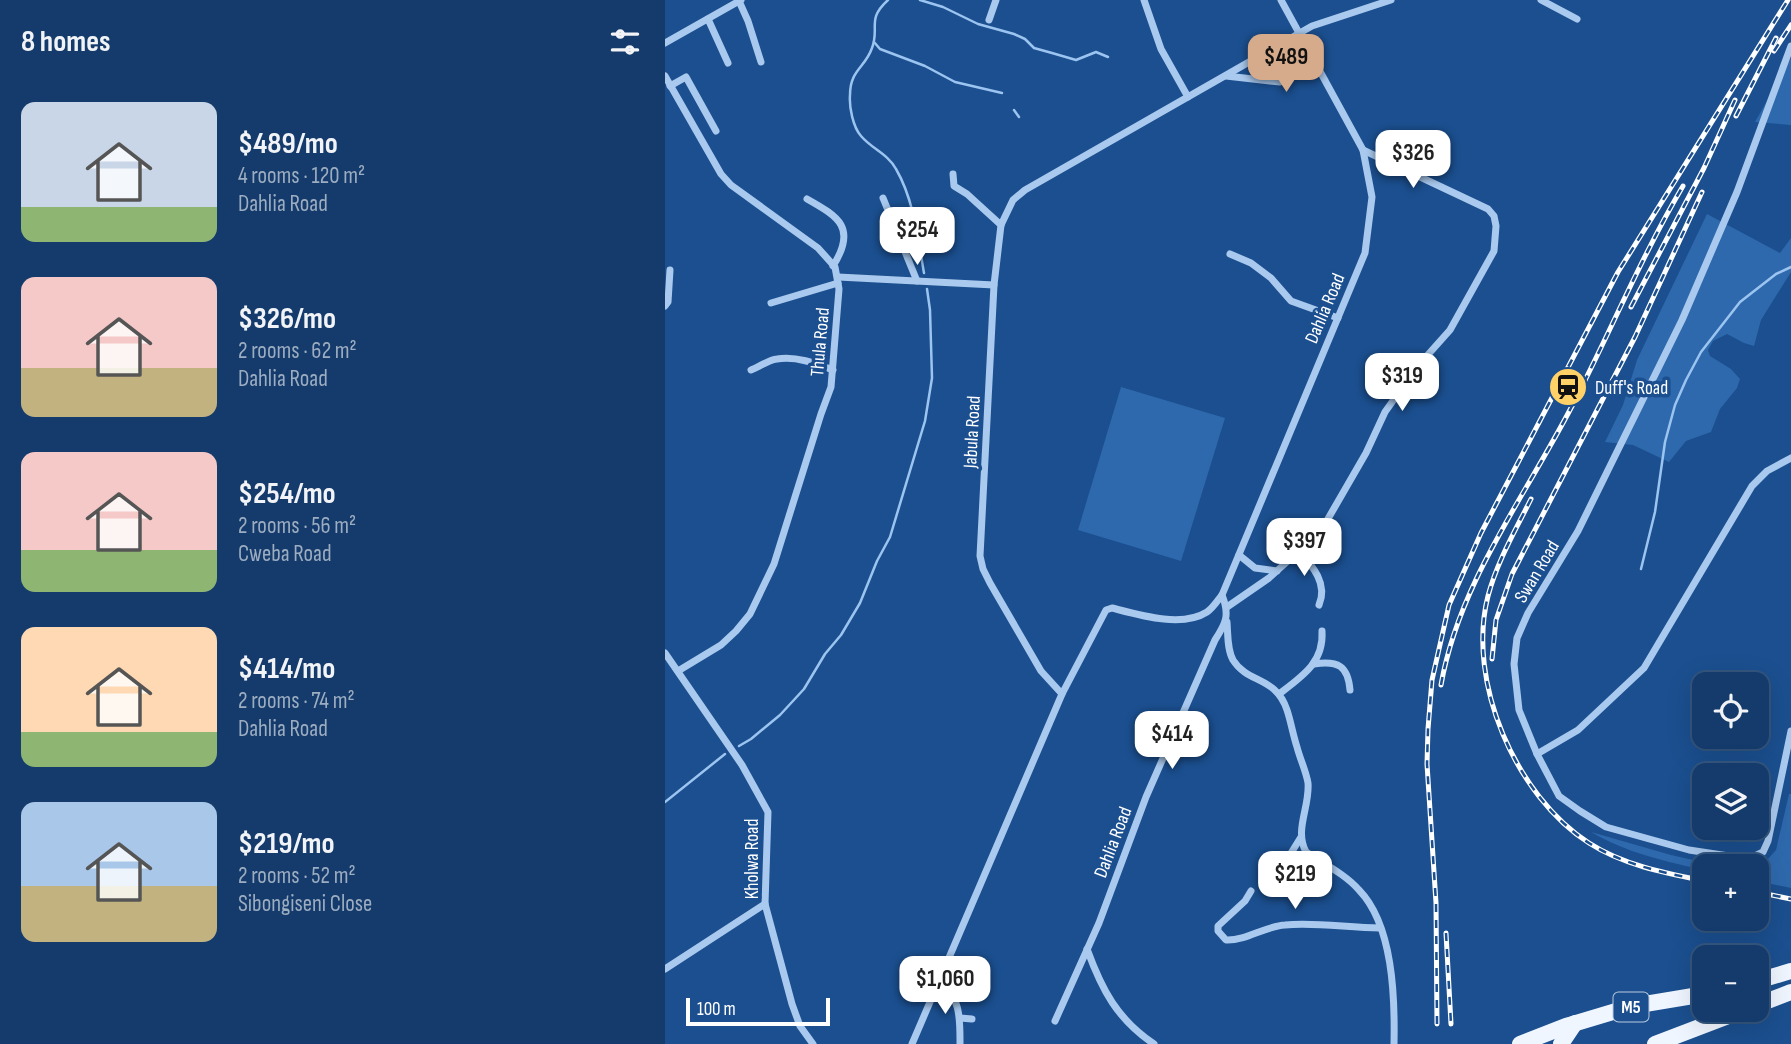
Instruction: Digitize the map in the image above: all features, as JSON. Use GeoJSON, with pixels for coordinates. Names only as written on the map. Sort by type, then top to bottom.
{"type":"FeatureCollection","features":[{"type":"Feature","properties":{"kind":"main road"},"geometry":{"type":"LineString","coordinates":[[1769,977],[1791,971]]}},
{"type":"Feature","properties":{"kind":"main road"},"geometry":{"type":"LineString","coordinates":[[1769,1000],[1791,992]]}},
{"type":"Feature","properties":{"kind":"main road","name":"M5"},"geometry":{"type":"LineString","coordinates":[[1520,1044],[1575,1023],[1633,1006],[1692,996]]}},
{"type":"Feature","properties":{"kind":"main road","name":"M5"},"geometry":{"type":"LineString","coordinates":[[1655,1044],[1713,1022]]}},
{"type":"Feature","properties":{"kind":"main road"},"geometry":{"type":"LineString","coordinates":[[1561,1044],[1575,1023]]}},
{"type":"Feature","properties":{"kind":"street"},"geometry":{"type":"LineString","coordinates":[[989,20],[996,0]]}},
{"type":"Feature","properties":{"kind":"street"},"geometry":{"type":"LineString","coordinates":[[1144,0],[1161,49],[1188,97]]}},
{"type":"Feature","properties":{"kind":"street","name":"Dahlia Road"},"geometry":{"type":"LineString","coordinates":[[1055,1021],[1087,948],[1146,797],[1215,640],[1227,622],[1227,607],[1222,595],[1365,253],[1372,197],[1363,150],[1281,0]]}},
{"type":"Feature","properties":{"kind":"street","name":"Jabula Road"},"geometry":{"type":"LineString","coordinates":[[1062,694],[1041,671],[990,583],[980,556],[994,285],[1001,225],[1013,200],[1025,190],[1298,34],[1336,17],[1388,0]]}},
{"type":"Feature","properties":{"kind":"street"},"geometry":{"type":"LineString","coordinates":[[1541,0],[1577,19]]}},
{"type":"Feature","properties":{"kind":"street"},"geometry":{"type":"LineString","coordinates":[[665,43],[740,1],[761,62]]}},
{"type":"Feature","properties":{"kind":"street"},"geometry":{"type":"LineString","coordinates":[[708,19],[728,63]]}},
{"type":"Feature","properties":{"kind":"street"},"geometry":{"type":"LineString","coordinates":[[1225,76],[1280,82],[1287,71],[1288,58],[1282,43]]}},
{"type":"Feature","properties":{"kind":"street","name":"Swan Road"},"geometry":{"type":"LineString","coordinates":[[1791,46],[1741,182],[1682,320],[1578,531],[1528,613],[1517,638],[1514,664],[1519,710],[1537,754],[1559,796],[1606,827],[1689,850],[1742,859],[1763,852],[1769,841],[1791,731]]}},
{"type":"Feature","properties":{"kind":"street","name":"Thula Road"},"geometry":{"type":"LineString","coordinates":[[665,76],[721,174],[731,185],[818,248],[834,266],[838,280],[831,387],[774,564],[750,614],[736,631],[721,645],[678,671]]}},
{"type":"Feature","properties":{"kind":"street"},"geometry":{"type":"LineString","coordinates":[[670,86],[687,77],[716,131]]}},
{"type":"Feature","properties":{"kind":"street"},"geometry":{"type":"LineString","coordinates":[[1227,607],[1277,571],[1325,524],[1366,453],[1385,412],[1417,367],[1450,330],[1494,251],[1494,216],[1482,205],[1363,150]]}},
{"type":"Feature","properties":{"kind":"street"},"geometry":{"type":"LineString","coordinates":[[953,174],[954,186],[967,194],[1001,225]]}},
{"type":"Feature","properties":{"kind":"street"},"geometry":{"type":"LineString","coordinates":[[883,198],[917,281]]}},
{"type":"Feature","properties":{"kind":"street"},"geometry":{"type":"LineString","coordinates":[[807,199],[838,219],[844,230],[845,243],[834,266]]}},
{"type":"Feature","properties":{"kind":"street"},"geometry":{"type":"LineString","coordinates":[[1230,254],[1251,263],[1281,288],[1291,301],[1338,318]]}},
{"type":"Feature","properties":{"kind":"street"},"geometry":{"type":"LineString","coordinates":[[665,306],[668,302],[670,270]]}},
{"type":"Feature","properties":{"kind":"street"},"geometry":{"type":"LineString","coordinates":[[771,303],[838,280],[994,285]]}},
{"type":"Feature","properties":{"kind":"street"},"geometry":{"type":"LineString","coordinates":[[751,370],[782,359],[805,360],[833,370]]}},
{"type":"Feature","properties":{"kind":"street"},"geometry":{"type":"LineString","coordinates":[[1537,754],[1578,730],[1644,668],[1752,485],[1767,471],[1791,458]]}},
{"type":"Feature","properties":{"kind":"street"},"geometry":{"type":"LineString","coordinates":[[1299,552],[1317,574],[1322,596],[1319,606]]}},
{"type":"Feature","properties":{"kind":"street"},"geometry":{"type":"LineString","coordinates":[[1239,555],[1255,568],[1277,571]]}},
{"type":"Feature","properties":{"kind":"street"},"geometry":{"type":"LineString","coordinates":[[912,1044],[1062,694],[1106,610],[1112,608],[1155,619],[1187,617],[1210,610],[1222,595]]}},
{"type":"Feature","properties":{"kind":"street"},"geometry":{"type":"LineString","coordinates":[[1227,622],[1234,660],[1252,676],[1276,689],[1279,694],[1287,710],[1307,779],[1306,810],[1301,837],[1288,858],[1274,872]]}},
{"type":"Feature","properties":{"kind":"street"},"geometry":{"type":"LineString","coordinates":[[1279,694],[1314,664],[1322,650],[1322,631]]}},
{"type":"Feature","properties":{"kind":"street","name":"Kholwa Road"},"geometry":{"type":"LineString","coordinates":[[665,653],[742,765],[768,812],[765,904],[792,1004],[800,1026],[813,1044]]}},
{"type":"Feature","properties":{"kind":"street"},"geometry":{"type":"LineString","coordinates":[[1314,664],[1325,662],[1342,667],[1349,676],[1350,690]]}},
{"type":"Feature","properties":{"kind":"street"},"geometry":{"type":"LineString","coordinates":[[1301,837],[1306,852],[1359,889],[1377,913],[1388,957],[1396,1010],[1394,1044]]}},
{"type":"Feature","properties":{"kind":"street"},"geometry":{"type":"LineString","coordinates":[[1251,891],[1245,901],[1218,926],[1218,931],[1226,940],[1285,925],[1380,928]]}},
{"type":"Feature","properties":{"kind":"street"},"geometry":{"type":"LineString","coordinates":[[665,969],[765,904]]}},
{"type":"Feature","properties":{"kind":"street"},"geometry":{"type":"LineString","coordinates":[[1087,948],[1100,985],[1108,998],[1140,1035],[1154,1044]]}},
{"type":"Feature","properties":{"kind":"street"},"geometry":{"type":"LineString","coordinates":[[938,982],[952,994],[960,1018],[960,1043]]}},
{"type":"Feature","properties":{"kind":"street"},"geometry":{"type":"LineString","coordinates":[[960,1018],[972,1019]]}},
{"type":"Feature","properties":{"kind":"shaded area"},"geometry":{"type":"Polygon","coordinates":[[[1791,58],[1791,125],[1755,122],[1791,58]]]}},
{"type":"Feature","properties":{"kind":"shaded area"},"geometry":{"type":"Polygon","coordinates":[[[1707,214],[1780,253],[1791,238],[1791,272],[1761,320],[1754,346],[1727,334],[1713,341],[1708,350],[1710,356],[1731,369],[1740,379],[1737,388],[1720,409],[1711,432],[1686,441],[1669,462],[1633,445],[1605,442],[1623,405],[1637,360],[1707,214]]]}},
{"type":"Feature","properties":{"kind":"shaded area"},"geometry":{"type":"Polygon","coordinates":[[[1121,387],[1225,418],[1181,561],[1078,530],[1121,387]]]}},
{"type":"Feature","properties":{"kind":"shaded area"},"geometry":{"type":"Polygon","coordinates":[[[1791,794],[1791,888],[1769,883],[1769,858],[1776,850],[1791,794]]]}},
{"type":"Feature","properties":{"kind":"shaded area"},"geometry":{"type":"Polygon","coordinates":[[[1591,832],[1692,860],[1692,867],[1660,860],[1618,846],[1591,832]]]}},
{"type":"Feature","properties":{"kind":"waterway"},"geometry":{"type":"LineString","coordinates":[[888,0],[875,18],[874,41],[869,55],[852,80],[850,105],[858,132],[865,141],[889,159],[902,181],[915,220],[924,273]]}},
{"type":"Feature","properties":{"kind":"waterway"},"geometry":{"type":"LineString","coordinates":[[920,0],[943,7],[978,24],[1014,34],[1025,39],[1034,48],[1076,60],[1096,52],[1108,57]]}},
{"type":"Feature","properties":{"kind":"waterway"},"geometry":{"type":"LineString","coordinates":[[874,42],[880,49],[925,66],[955,82],[1002,93]]}},
{"type":"Feature","properties":{"kind":"waterway"},"geometry":{"type":"LineString","coordinates":[[1014,110],[1019,117]]}},
{"type":"Feature","properties":{"kind":"waterway"},"geometry":{"type":"LineString","coordinates":[[1641,569],[1655,512],[1665,442],[1675,405],[1686,380],[1701,352],[1740,302],[1776,274],[1791,267]]}},
{"type":"Feature","properties":{"kind":"waterway"},"geometry":{"type":"LineString","coordinates":[[739,746],[780,715],[804,689],[860,603],[890,537],[925,421],[932,378],[927,289]]}},
{"type":"Feature","properties":{"kind":"waterway"},"geometry":{"type":"LineString","coordinates":[[665,802],[725,754]]}},
{"type":"Feature","properties":{"kind":"railway"},"geometry":{"type":"LineString","coordinates":[[1437,1024],[1436,903],[1427,764],[1428,729],[1432,680],[1449,605],[1481,533],[1618,272],[1788,0]]}},
{"type":"Feature","properties":{"kind":"railway"},"geometry":{"type":"LineString","coordinates":[[1774,51],[1791,25]]}},
{"type":"Feature","properties":{"kind":"railway"},"geometry":{"type":"LineString","coordinates":[[1736,116],[1776,38]]}},
{"type":"Feature","properties":{"kind":"railway"},"geometry":{"type":"LineString","coordinates":[[1631,307],[1704,168],[1735,100]]}},
{"type":"Feature","properties":{"kind":"railway"},"geometry":{"type":"LineString","coordinates":[[1441,685],[1462,611],[1478,575],[1572,406],[1653,240],[1683,186]]}},
{"type":"Feature","properties":{"kind":"railway"},"geometry":{"type":"LineString","coordinates":[[1492,659],[1496,620],[1512,574],[1635,337],[1702,192]]}},
{"type":"Feature","properties":{"kind":"railway"},"geometry":{"type":"LineString","coordinates":[[1531,499],[1496,571],[1488,596],[1483,629],[1484,664],[1491,700],[1503,734],[1519,767],[1539,797],[1563,822],[1589,843],[1630,863],[1692,878]]}},
{"type":"Feature","properties":{"kind":"railway"},"geometry":{"type":"LineString","coordinates":[[1769,894],[1791,899]]}},
{"type":"Feature","properties":{"kind":"railway"},"geometry":{"type":"LineString","coordinates":[[1446,933],[1451,1024]]}},
{"type":"Feature","properties":{"kind":"place","name":"Duff's Road"},"geometry":{"type":"Point","coordinates":[1568,387]}}]}
